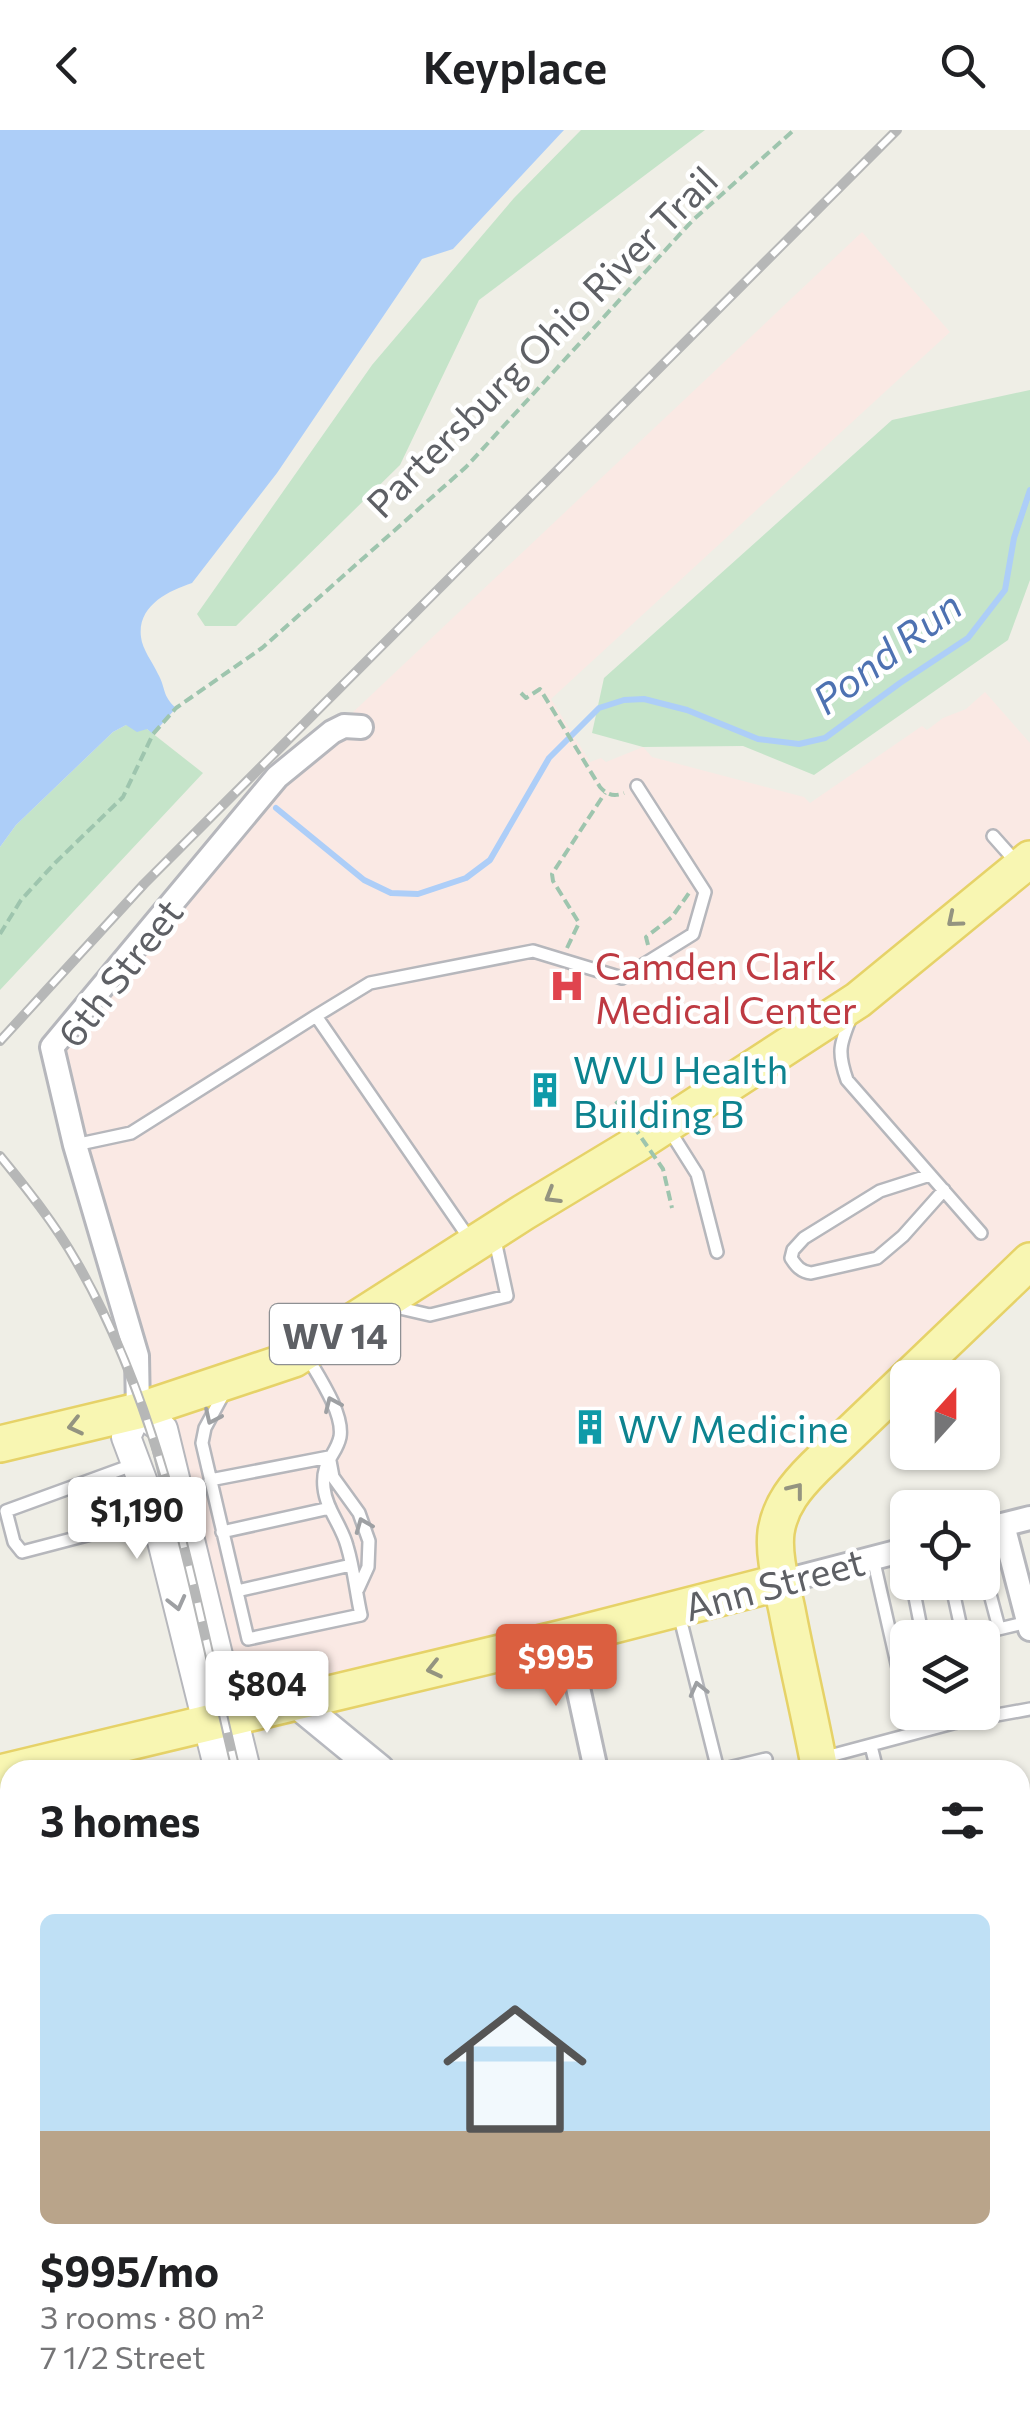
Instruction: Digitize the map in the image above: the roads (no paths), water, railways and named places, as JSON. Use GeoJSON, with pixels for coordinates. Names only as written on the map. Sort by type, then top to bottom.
{"type":"FeatureCollection","features":[{"type":"Feature","properties":{"kind":"main road","name":"WV 14"},"geometry":{"type":"LineString","coordinates":[[0,1444],[138,1411],[305,1353],[858,1000],[1025,863]]}},
{"type":"Feature","properties":{"kind":"main road"},"geometry":{"type":"LineString","coordinates":[[818,1760],[781,1582],[776,1531],[788,1497],[869,1413],[1030,1260]]}},
{"type":"Feature","properties":{"kind":"main road","name":"Ann Street"},"geometry":{"type":"LineString","coordinates":[[45,1760],[567,1637],[781,1582]]}},
{"type":"Feature","properties":{"kind":"main road"},"geometry":{"type":"LineString","coordinates":[[732,1594],[764,1605],[789,1622]]}},
{"type":"Feature","properties":{"kind":"main road"},"geometry":{"type":"LineString","coordinates":[[296,1702],[367,1760]]}},
{"type":"Feature","properties":{"kind":"street","name":"6th Street"},"geometry":{"type":"LineString","coordinates":[[241,1760],[220,1719],[156,1517],[126,1438],[138,1411],[136,1356],[75,1145],[52,1047],[277,777],[332,732],[344,726],[361,727]]}},
{"type":"Feature","properties":{"kind":"street","name":"6th Street"},"geometry":{"type":"LineString","coordinates":[[138,1411],[163,1429],[197,1568],[220,1719],[218,1760]]}},
{"type":"Feature","properties":{"kind":"street"},"geometry":{"type":"LineString","coordinates":[[1000,1526],[1030,1518]]}},
{"type":"Feature","properties":{"kind":"street"},"geometry":{"type":"LineString","coordinates":[[1000,1547],[1029,1626]]}},
{"type":"Feature","properties":{"kind":"street","name":"Ann Street"},"geometry":{"type":"LineString","coordinates":[[781,1582],[890,1556]]}},
{"type":"Feature","properties":{"kind":"street"},"geometry":{"type":"LineString","coordinates":[[567,1637],[594,1760]]}},
{"type":"Feature","properties":{"kind":"lane"},"geometry":{"type":"LineString","coordinates":[[75,1145],[130,1133],[370,983],[534,952],[622,978],[693,934],[705,892],[637,786]]}},
{"type":"Feature","properties":{"kind":"lane"},"geometry":{"type":"LineString","coordinates":[[993,836],[1025,863]]}},
{"type":"Feature","properties":{"kind":"lane"},"geometry":{"type":"LineString","coordinates":[[858,1000],[839,1050],[847,1080],[982,1233]]}},
{"type":"Feature","properties":{"kind":"lane"},"geometry":{"type":"LineString","coordinates":[[316,1016],[496,1245],[507,1296],[430,1315],[377,1306]]}},
{"type":"Feature","properties":{"kind":"lane"},"geometry":{"type":"LineString","coordinates":[[666,1125],[698,1174],[718,1252]]}},
{"type":"Feature","properties":{"kind":"lane"},"geometry":{"type":"LineString","coordinates":[[930,1174],[880,1190],[804,1238],[793,1250],[794,1264],[811,1273],[877,1258],[903,1236],[944,1190]]}},
{"type":"Feature","properties":{"kind":"lane"},"geometry":{"type":"LineString","coordinates":[[231,1380],[205,1428],[202,1443],[248,1638],[361,1616],[347,1545],[324,1490],[324,1471],[340,1438],[340,1423],[305,1353]]}},
{"type":"Feature","properties":{"kind":"lane"},"geometry":{"type":"LineString","coordinates":[[210,1480],[329,1457]]}},
{"type":"Feature","properties":{"kind":"lane"},"geometry":{"type":"LineString","coordinates":[[329,1457],[333,1478],[359,1513],[369,1541],[368,1567],[358,1598]]}},
{"type":"Feature","properties":{"kind":"lane"},"geometry":{"type":"LineString","coordinates":[[136,1463],[6,1511],[14,1542],[22,1552],[156,1517]]}},
{"type":"Feature","properties":{"kind":"lane"},"geometry":{"type":"LineString","coordinates":[[222,1532],[330,1508]]}},
{"type":"Feature","properties":{"kind":"lane"},"geometry":{"type":"LineString","coordinates":[[873,1558],[890,1633]]}},
{"type":"Feature","properties":{"kind":"lane"},"geometry":{"type":"LineString","coordinates":[[197,1568],[229,1560]]}},
{"type":"Feature","properties":{"kind":"lane"},"geometry":{"type":"LineString","coordinates":[[237,1592],[352,1566]]}},
{"type":"Feature","properties":{"kind":"lane"},"geometry":{"type":"LineString","coordinates":[[678,1608],[716,1760]]}},
{"type":"Feature","properties":{"kind":"lane"},"geometry":{"type":"LineString","coordinates":[[1000,1628],[1029,1626]]}},
{"type":"Feature","properties":{"kind":"lane"},"geometry":{"type":"LineString","coordinates":[[833,1760],[952,1723],[1030,1709]]}},
{"type":"Feature","properties":{"kind":"lane"},"geometry":{"type":"LineString","coordinates":[[912,1730],[913,1735]]}},
{"type":"Feature","properties":{"kind":"lane"},"geometry":{"type":"LineString","coordinates":[[871,1746],[874,1760]]}},
{"type":"Feature","properties":{"kind":"lane"},"geometry":{"type":"LineString","coordinates":[[762,1760],[766,1759]]}},
{"type":"Feature","properties":{"kind":"water"},"geometry":{"type":"Polygon","coordinates":[[[0,130],[564,130],[453,249],[422,259],[277,473],[192,583],[164,595],[149,608],[141,626],[142,642],[166,696],[176,708],[153,734],[147,729],[137,732],[126,725],[113,732],[16,825],[0,847],[0,130]]]}},
{"type":"Feature","properties":{"kind":"waterway","name":"Pond Run"},"geometry":{"type":"LineString","coordinates":[[276,808],[364,880],[391,893],[418,894],[466,878],[490,860],[549,758],[599,708],[644,699],[687,710],[758,739],[799,744],[825,738],[968,638],[1005,590],[1014,538],[1030,490]]}},
{"type":"Feature","properties":{"kind":"railway"},"geometry":{"type":"LineString","coordinates":[[0,1041],[144,884],[897,130]]}},
{"type":"Feature","properties":{"kind":"railway"},"geometry":{"type":"LineString","coordinates":[[0,1156],[76,1261],[133,1382],[174,1509],[234,1760]]}},
{"type":"Feature","properties":{"kind":"place","name":"Camden Clark Medical Center"},"geometry":{"type":"Point","coordinates":[567,986]}},
{"type":"Feature","properties":{"kind":"place","name":"WVU Health Building B"},"geometry":{"type":"Point","coordinates":[545,1090]}},
{"type":"Feature","properties":{"kind":"place","name":"WV Medicine"},"geometry":{"type":"Point","coordinates":[590,1427]}}]}
